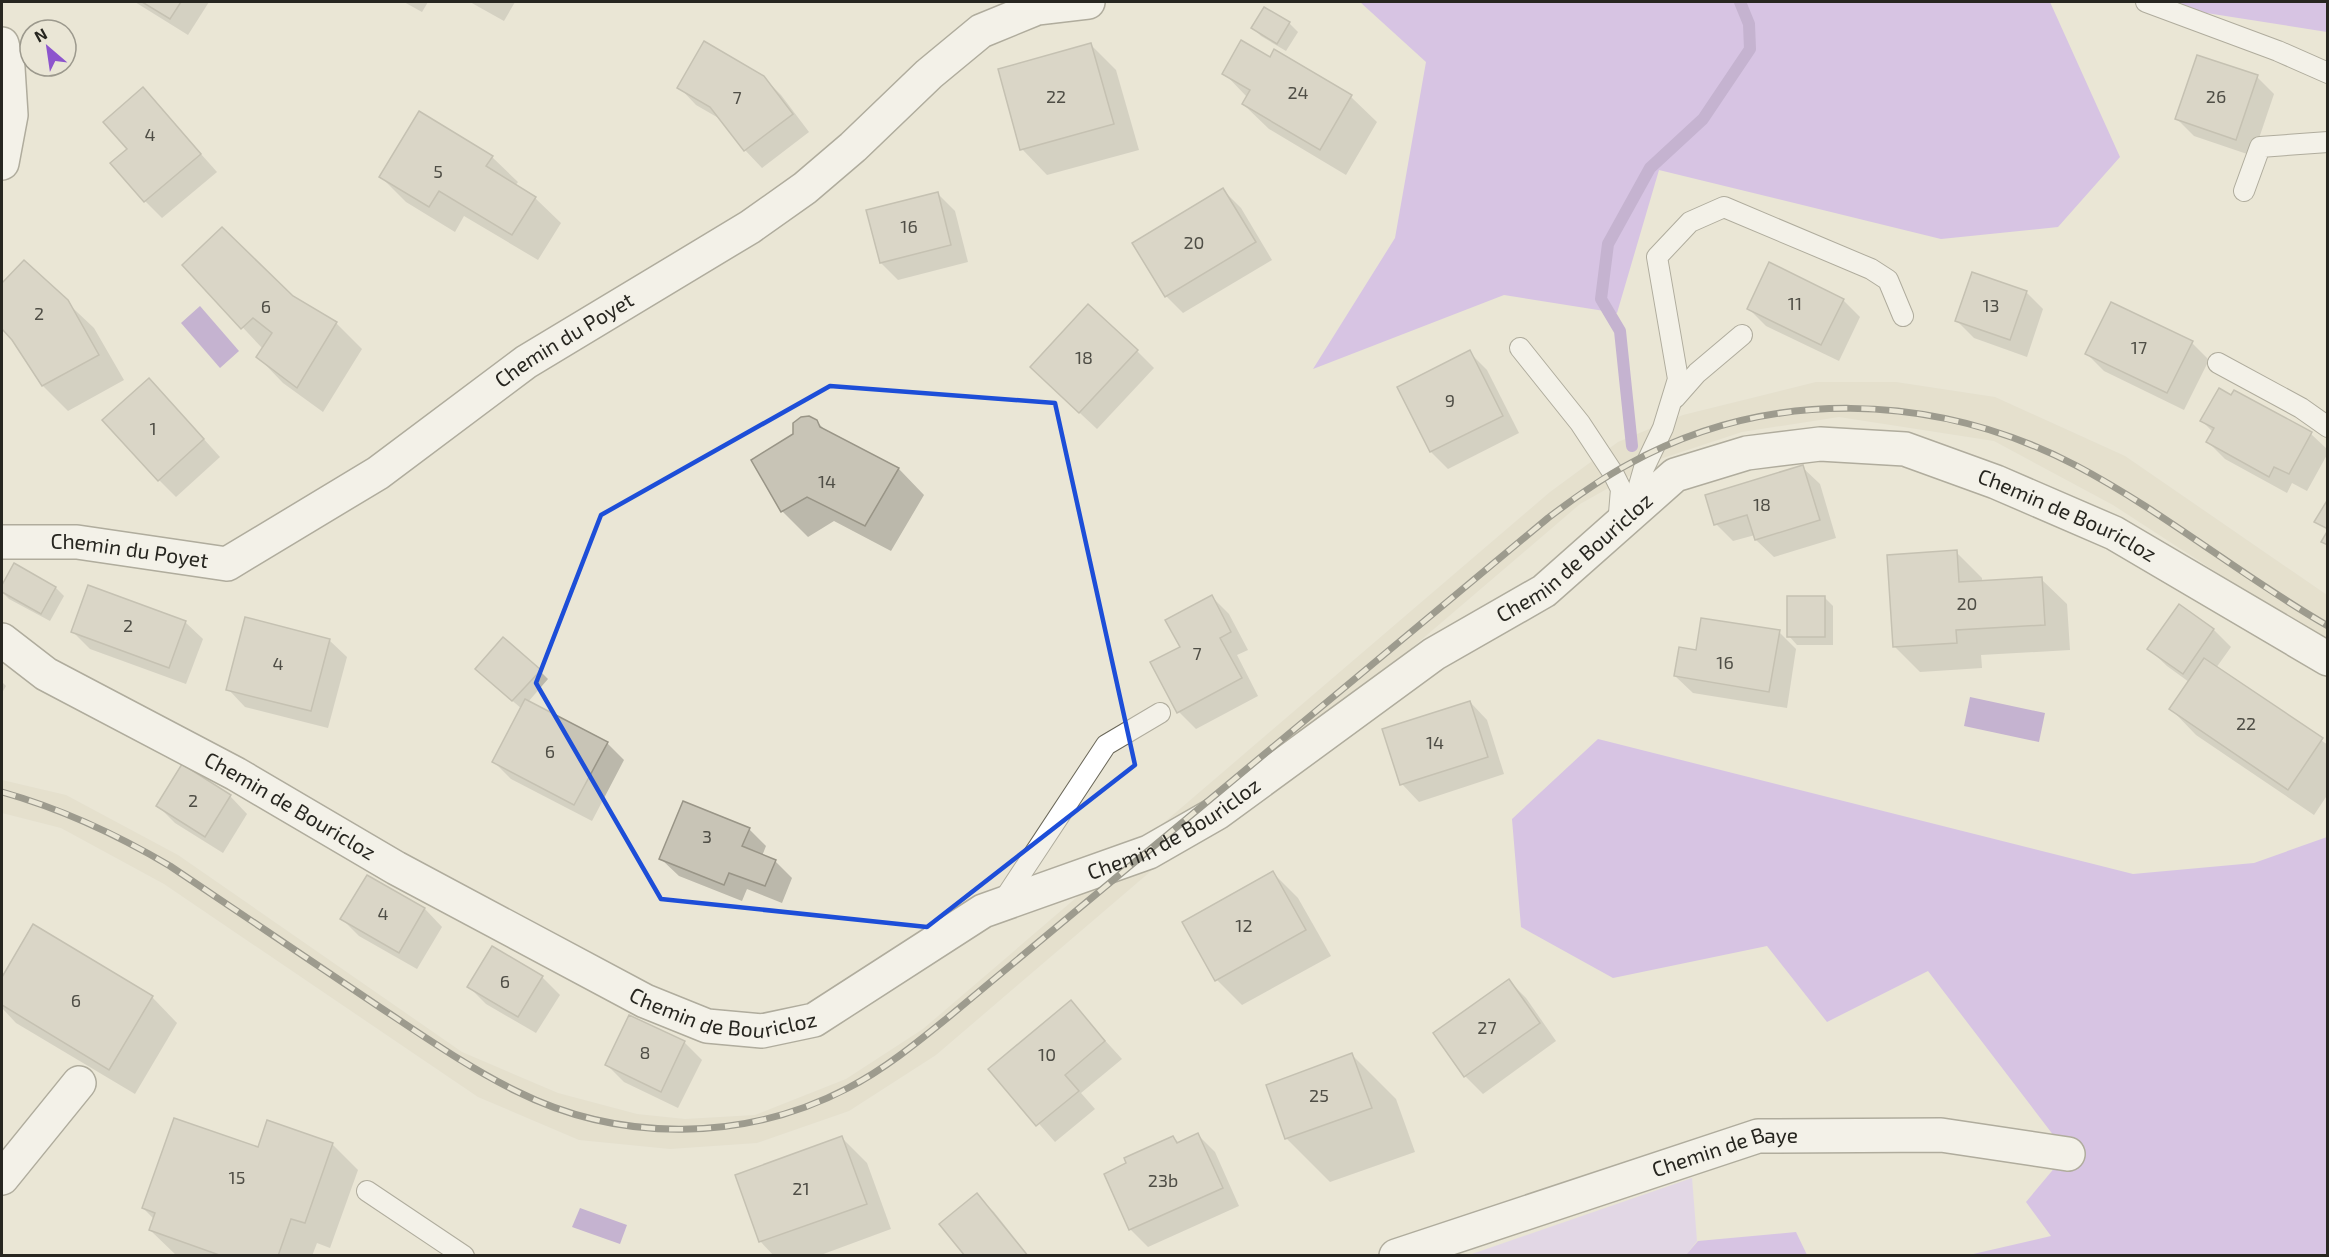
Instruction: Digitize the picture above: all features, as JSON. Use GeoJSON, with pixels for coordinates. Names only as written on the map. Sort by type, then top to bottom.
{"type":"FeatureCollection","features":[{"type":"Feature","properties":{"kind":"street","name":"Chemin du Poyet"},"geometry":{"type":"LineString","coordinates":[[2,542],[77,542],[227,564],[378,473],[526,362],[750,227],[805,188],[853,147],[929,74],[981,31],[1037,8],[1088,2]]}},
{"type":"Feature","properties":{"kind":"street"},"geometry":{"type":"LineString","coordinates":[[2,44],[8,68],[12,114],[2,163]]}},
{"type":"Feature","properties":{"kind":"street","name":"Chemin de Bouricloz"},"geometry":{"type":"LineString","coordinates":[[2,640],[46,674],[236,774],[396,868],[645,1000],[707,1026],[762,1031],[814,1020],[983,911],[1149,852],[1217,813],[1434,654],[1544,591],[1675,475],[1747,453],[1820,444],[1905,449],[1996,482],[2114,533],[2328,659]]}},
{"type":"Feature","properties":{"kind":"street"},"geometry":{"type":"LineString","coordinates":[[5,1164],[79,1083]]}},
{"type":"Feature","properties":{"kind":"street","name":"Chemin de Baye"},"geometry":{"type":"LineString","coordinates":[[1396,1256],[1758,1136],[1941,1135],[2068,1154]]}},
{"type":"Feature","properties":{"kind":"lane"},"geometry":{"type":"LineString","coordinates":[[2146,2],[2278,51],[2328,74]]}},
{"type":"Feature","properties":{"kind":"lane"},"geometry":{"type":"LineString","coordinates":[[2244,191],[2260,147],[2328,142]]}},
{"type":"Feature","properties":{"kind":"lane"},"geometry":{"type":"LineString","coordinates":[[1624,521],[1644,468],[1663,428],[1678,379],[1657,257],[1690,222],[1724,207],[1871,269],[1888,280],[1903,316]]}},
{"type":"Feature","properties":{"kind":"lane"},"geometry":{"type":"LineString","coordinates":[[1671,402],[1697,373],[1742,335]]}},
{"type":"Feature","properties":{"kind":"lane"},"geometry":{"type":"LineString","coordinates":[[1520,348],[1580,423],[1613,473],[1621,489],[1624,521]]}},
{"type":"Feature","properties":{"kind":"lane"},"geometry":{"type":"LineString","coordinates":[[2218,363],[2301,408],[2328,427]]}},
{"type":"Feature","properties":{"kind":"lane"},"geometry":{"type":"LineString","coordinates":[[1001,904],[1107,745],[1160,713]]}},
{"type":"Feature","properties":{"kind":"lane"},"geometry":{"type":"LineString","coordinates":[[367,1191],[454,1253]]}},
{"type":"Feature","properties":{"kind":"highlighted area"},"geometry":{"type":"Polygon","coordinates":[[[830,386],[1055,403],[1135,765],[927,927],[661,899],[536,683],[601,515],[830,386]]]}},
{"type":"Feature","properties":{"kind":"shaded area"},"geometry":{"type":"Polygon","coordinates":[[[1360,2],[2050,2],[2120,157],[2058,227],[1941,239],[1659,170],[1617,313],[1504,295],[1313,369],[1395,238],[1426,62],[1360,2]]]}},
{"type":"Feature","properties":{"kind":"shaded area"},"geometry":{"type":"Polygon","coordinates":[[[2136,2],[2327,2],[2327,32],[2136,2]]]}},
{"type":"Feature","properties":{"kind":"shaded area"},"geometry":{"type":"Polygon","coordinates":[[[200,306],[239,351],[220,368],[181,323],[200,306]]]}},
{"type":"Feature","properties":{"kind":"shaded area"},"geometry":{"type":"Polygon","coordinates":[[[1816,382],[1896,382],[1995,397],[2125,456],[2327,595],[2327,644],[2113,505],[1994,441],[1839,417],[1742,432],[1660,459],[1580,504],[936,1055],[849,1111],[757,1143],[670,1149],[579,1140],[478,1097],[164,884],[61,828],[2,813],[2,780],[66,795],[178,855],[462,1052],[558,1093],[637,1114],[685,1119],[755,1115],[846,1079],[923,1029],[1550,492],[1618,442],[1683,415],[1816,382]]]}},
{"type":"Feature","properties":{"kind":"shaded area"},"geometry":{"type":"Polygon","coordinates":[[[1970,697],[2045,713],[2039,742],[1964,726],[1970,697]]]}},
{"type":"Feature","properties":{"kind":"shaded area"},"geometry":{"type":"Polygon","coordinates":[[[1598,739],[2133,874],[2254,863],[2327,837],[2327,1255],[1969,1255],[2051,1236],[2026,1202],[2067,1153],[1928,971],[1827,1022],[1767,946],[1613,978],[1521,927],[1512,819],[1598,739]]]}},
{"type":"Feature","properties":{"kind":"shaded area"},"geometry":{"type":"Polygon","coordinates":[[[1692,1178],[1697,1241],[1686,1255],[1469,1255],[1692,1178]]]}},
{"type":"Feature","properties":{"kind":"shaded area"},"geometry":{"type":"Polygon","coordinates":[[[580,1208],[627,1225],[620,1244],[572,1227],[580,1208]]]}},
{"type":"Feature","properties":{"kind":"shaded area"},"geometry":{"type":"Polygon","coordinates":[[[1796,1232],[1807,1255],[1686,1255],[1698,1241],[1796,1232]]]}},
{"type":"Feature","properties":{"kind":"building"},"geometry":{"type":"Polygon","coordinates":[[[142,2],[181,2],[170,19],[142,2]]]}},
{"type":"Feature","properties":{"kind":"building"},"geometry":{"type":"Polygon","coordinates":[[[1264,7],[1290,22],[1277,44],[1251,28],[1264,7]]]}},
{"type":"Feature","properties":{"kind":"building"},"geometry":{"type":"Polygon","coordinates":[[[1241,40],[1270,57],[1274,49],[1352,95],[1320,150],[1242,104],[1250,90],[1222,74],[1241,40]]]}},
{"type":"Feature","properties":{"kind":"building"},"geometry":{"type":"Polygon","coordinates":[[[704,41],[764,76],[793,114],[744,151],[710,107],[677,88],[704,41]]]}},
{"type":"Feature","properties":{"kind":"building"},"geometry":{"type":"Polygon","coordinates":[[[1091,43],[1114,124],[1020,150],[998,69],[1091,43]]]}},
{"type":"Feature","properties":{"kind":"building"},"geometry":{"type":"Polygon","coordinates":[[[2197,55],[2258,75],[2236,140],[2175,119],[2197,55]]]}},
{"type":"Feature","properties":{"kind":"building"},"geometry":{"type":"Polygon","coordinates":[[[143,87],[201,154],[144,202],[110,163],[127,149],[103,122],[143,87]]]}},
{"type":"Feature","properties":{"kind":"building"},"geometry":{"type":"Polygon","coordinates":[[[419,111],[493,156],[486,166],[536,197],[512,235],[439,191],[429,207],[379,177],[419,111]]]}},
{"type":"Feature","properties":{"kind":"building"},"geometry":{"type":"Polygon","coordinates":[[[1223,188],[1256,242],[1165,297],[1132,243],[1223,188]]]}},
{"type":"Feature","properties":{"kind":"building"},"geometry":{"type":"Polygon","coordinates":[[[938,192],[951,245],[880,263],[866,210],[938,192]]]}},
{"type":"Feature","properties":{"kind":"building"},"geometry":{"type":"Polygon","coordinates":[[[222,227],[293,296],[337,322],[297,388],[256,357],[272,333],[253,318],[241,329],[182,265],[222,227]]]}},
{"type":"Feature","properties":{"kind":"building"},"geometry":{"type":"Polygon","coordinates":[[[24,260],[68,300],[99,355],[42,386],[12,340],[2,329],[2,283],[24,260]]]}},
{"type":"Feature","properties":{"kind":"building"},"geometry":{"type":"Polygon","coordinates":[[[1769,262],[1844,299],[1821,345],[1747,309],[1769,262]]]}},
{"type":"Feature","properties":{"kind":"building"},"geometry":{"type":"Polygon","coordinates":[[[1972,272],[2027,291],[2010,340],[1955,321],[1972,272]]]}},
{"type":"Feature","properties":{"kind":"building"},"geometry":{"type":"Polygon","coordinates":[[[2111,302],[2193,341],[2167,393],[2085,354],[2111,302]]]}},
{"type":"Feature","properties":{"kind":"building"},"geometry":{"type":"Polygon","coordinates":[[[1088,304],[1138,350],[1079,413],[1030,367],[1088,304]]]}},
{"type":"Feature","properties":{"kind":"building"},"geometry":{"type":"Polygon","coordinates":[[[1470,350],[1503,416],[1430,452],[1397,387],[1470,350]]]}},
{"type":"Feature","properties":{"kind":"building"},"geometry":{"type":"Polygon","coordinates":[[[149,378],[204,439],[158,481],[102,420],[149,378]]]}},
{"type":"Feature","properties":{"kind":"building"},"geometry":{"type":"Polygon","coordinates":[[[2219,388],[2231,395],[2234,390],[2312,432],[2289,474],[2274,467],[2269,477],[2206,442],[2214,428],[2200,421],[2219,388]]]}},
{"type":"Feature","properties":{"kind":"building"},"geometry":{"type":"Polygon","coordinates":[[[809,416],[817,420],[820,427],[899,468],[865,526],[807,497],[781,512],[751,460],[793,434],[793,423],[801,417],[809,416]]]}},
{"type":"Feature","properties":{"kind":"building"},"geometry":{"type":"Polygon","coordinates":[[[1803,465],[1820,520],[1755,540],[1747,515],[1714,525],[1705,495],[1803,465]]]}},
{"type":"Feature","properties":{"kind":"building"},"geometry":{"type":"Polygon","coordinates":[[[2328,499],[2328,529],[2314,522],[2328,499]]]}},
{"type":"Feature","properties":{"kind":"building"},"geometry":{"type":"Polygon","coordinates":[[[2328,530],[2328,545],[2321,542],[2328,530]]]}},
{"type":"Feature","properties":{"kind":"building"},"geometry":{"type":"Polygon","coordinates":[[[1957,550],[1959,582],[2042,577],[2045,625],[1956,630],[1957,643],[1893,647],[1887,555],[1957,550]]]}},
{"type":"Feature","properties":{"kind":"building"},"geometry":{"type":"Polygon","coordinates":[[[14,563],[56,587],[41,614],[2,592],[2,585],[14,563]]]}},
{"type":"Feature","properties":{"kind":"building"},"geometry":{"type":"Polygon","coordinates":[[[88,585],[186,621],[169,668],[71,632],[88,585]]]}},
{"type":"Feature","properties":{"kind":"building"},"geometry":{"type":"Polygon","coordinates":[[[1212,595],[1231,632],[1220,638],[1242,678],[1177,713],[1150,662],[1180,647],[1165,620],[1212,595]]]}},
{"type":"Feature","properties":{"kind":"building"},"geometry":{"type":"Polygon","coordinates":[[[1787,596],[1825,596],[1825,637],[1787,637],[1787,596]]]}},
{"type":"Feature","properties":{"kind":"building"},"geometry":{"type":"Polygon","coordinates":[[[2179,604],[2214,629],[2183,674],[2147,649],[2179,604]]]}},
{"type":"Feature","properties":{"kind":"building"},"geometry":{"type":"Polygon","coordinates":[[[245,617],[330,639],[311,711],[226,690],[245,617]]]}},
{"type":"Feature","properties":{"kind":"building"},"geometry":{"type":"Polygon","coordinates":[[[1701,618],[1780,630],[1769,692],[1674,676],[1679,647],[1696,650],[1701,618]]]}},
{"type":"Feature","properties":{"kind":"building"},"geometry":{"type":"Polygon","coordinates":[[[503,637],[541,670],[512,701],[475,669],[503,637]]]}},
{"type":"Feature","properties":{"kind":"building"},"geometry":{"type":"Polygon","coordinates":[[[2204,658],[2323,738],[2288,790],[2169,709],[2204,658]]]}},
{"type":"Feature","properties":{"kind":"building"},"geometry":{"type":"Polygon","coordinates":[[[525,699],[608,742],[574,805],[492,762],[525,699]]]}},
{"type":"Feature","properties":{"kind":"building"},"geometry":{"type":"Polygon","coordinates":[[[1470,701],[1488,757],[1400,785],[1382,729],[1470,701]]]}},
{"type":"Feature","properties":{"kind":"building"},"geometry":{"type":"Polygon","coordinates":[[[182,764],[231,795],[205,837],[156,806],[182,764]]]}},
{"type":"Feature","properties":{"kind":"building"},"geometry":{"type":"Polygon","coordinates":[[[683,801],[750,828],[742,846],[776,860],[765,886],[729,873],[724,885],[659,859],[683,801]]]}},
{"type":"Feature","properties":{"kind":"building"},"geometry":{"type":"Polygon","coordinates":[[[1273,871],[1306,930],[1215,981],[1182,922],[1273,871]]]}},
{"type":"Feature","properties":{"kind":"building"},"geometry":{"type":"Polygon","coordinates":[[[367,875],[425,908],[399,953],[340,919],[367,875]]]}},
{"type":"Feature","properties":{"kind":"building"},"geometry":{"type":"Polygon","coordinates":[[[33,924],[153,996],[109,1070],[2,1005],[2,977],[33,924]]]}},
{"type":"Feature","properties":{"kind":"building"},"geometry":{"type":"Polygon","coordinates":[[[492,946],[543,976],[518,1017],[467,987],[492,946]]]}},
{"type":"Feature","properties":{"kind":"building"},"geometry":{"type":"Polygon","coordinates":[[[1509,979],[1540,1023],[1464,1077],[1433,1033],[1509,979]]]}},
{"type":"Feature","properties":{"kind":"building"},"geometry":{"type":"Polygon","coordinates":[[[1071,1000],[1105,1041],[1065,1075],[1079,1091],[1036,1126],[988,1069],[1071,1000]]]}},
{"type":"Feature","properties":{"kind":"building"},"geometry":{"type":"Polygon","coordinates":[[[629,1015],[685,1041],[661,1092],[605,1065],[629,1015]]]}},
{"type":"Feature","properties":{"kind":"building"},"geometry":{"type":"Polygon","coordinates":[[[1352,1053],[1372,1108],[1285,1139],[1266,1085],[1352,1053]]]}},
{"type":"Feature","properties":{"kind":"building"},"geometry":{"type":"Polygon","coordinates":[[[174,1118],[258,1147],[267,1120],[333,1143],[305,1223],[291,1219],[278,1256],[222,1256],[149,1230],[155,1213],[142,1208],[174,1118]]]}},
{"type":"Feature","properties":{"kind":"building"},"geometry":{"type":"Polygon","coordinates":[[[1198,1133],[1223,1188],[1129,1230],[1104,1174],[1126,1163],[1124,1158],[1173,1136],[1177,1143],[1198,1133]]]}},
{"type":"Feature","properties":{"kind":"building"},"geometry":{"type":"Polygon","coordinates":[[[842,1136],[867,1204],[759,1242],[735,1175],[842,1136]]]}},
{"type":"Feature","properties":{"kind":"building"},"geometry":{"type":"Polygon","coordinates":[[[977,1193],[1028,1256],[965,1256],[939,1224],[977,1193]]]}},
{"type":"Feature","properties":{"kind":"waterway"},"geometry":{"type":"LineString","coordinates":[[1632,446],[1620,331],[1601,299],[1608,244],[1650,168],[1703,119],[1750,49],[1749,24],[1740,2]]}},
{"type":"Feature","properties":{"kind":"railway"},"geometry":{"type":"LineString","coordinates":[[2,792],[88,823],[170,866],[431,1041],[516,1091],[556,1108],[597,1120],[640,1127],[682,1129],[725,1126],[767,1119],[808,1106],[862,1080],[914,1045],[1548,518],[1586,490],[1627,465],[1681,440],[1736,422],[1793,411],[1851,408],[1908,412],[1965,423],[2021,441],[2075,465],[2108,483],[2328,626]]}}]}
